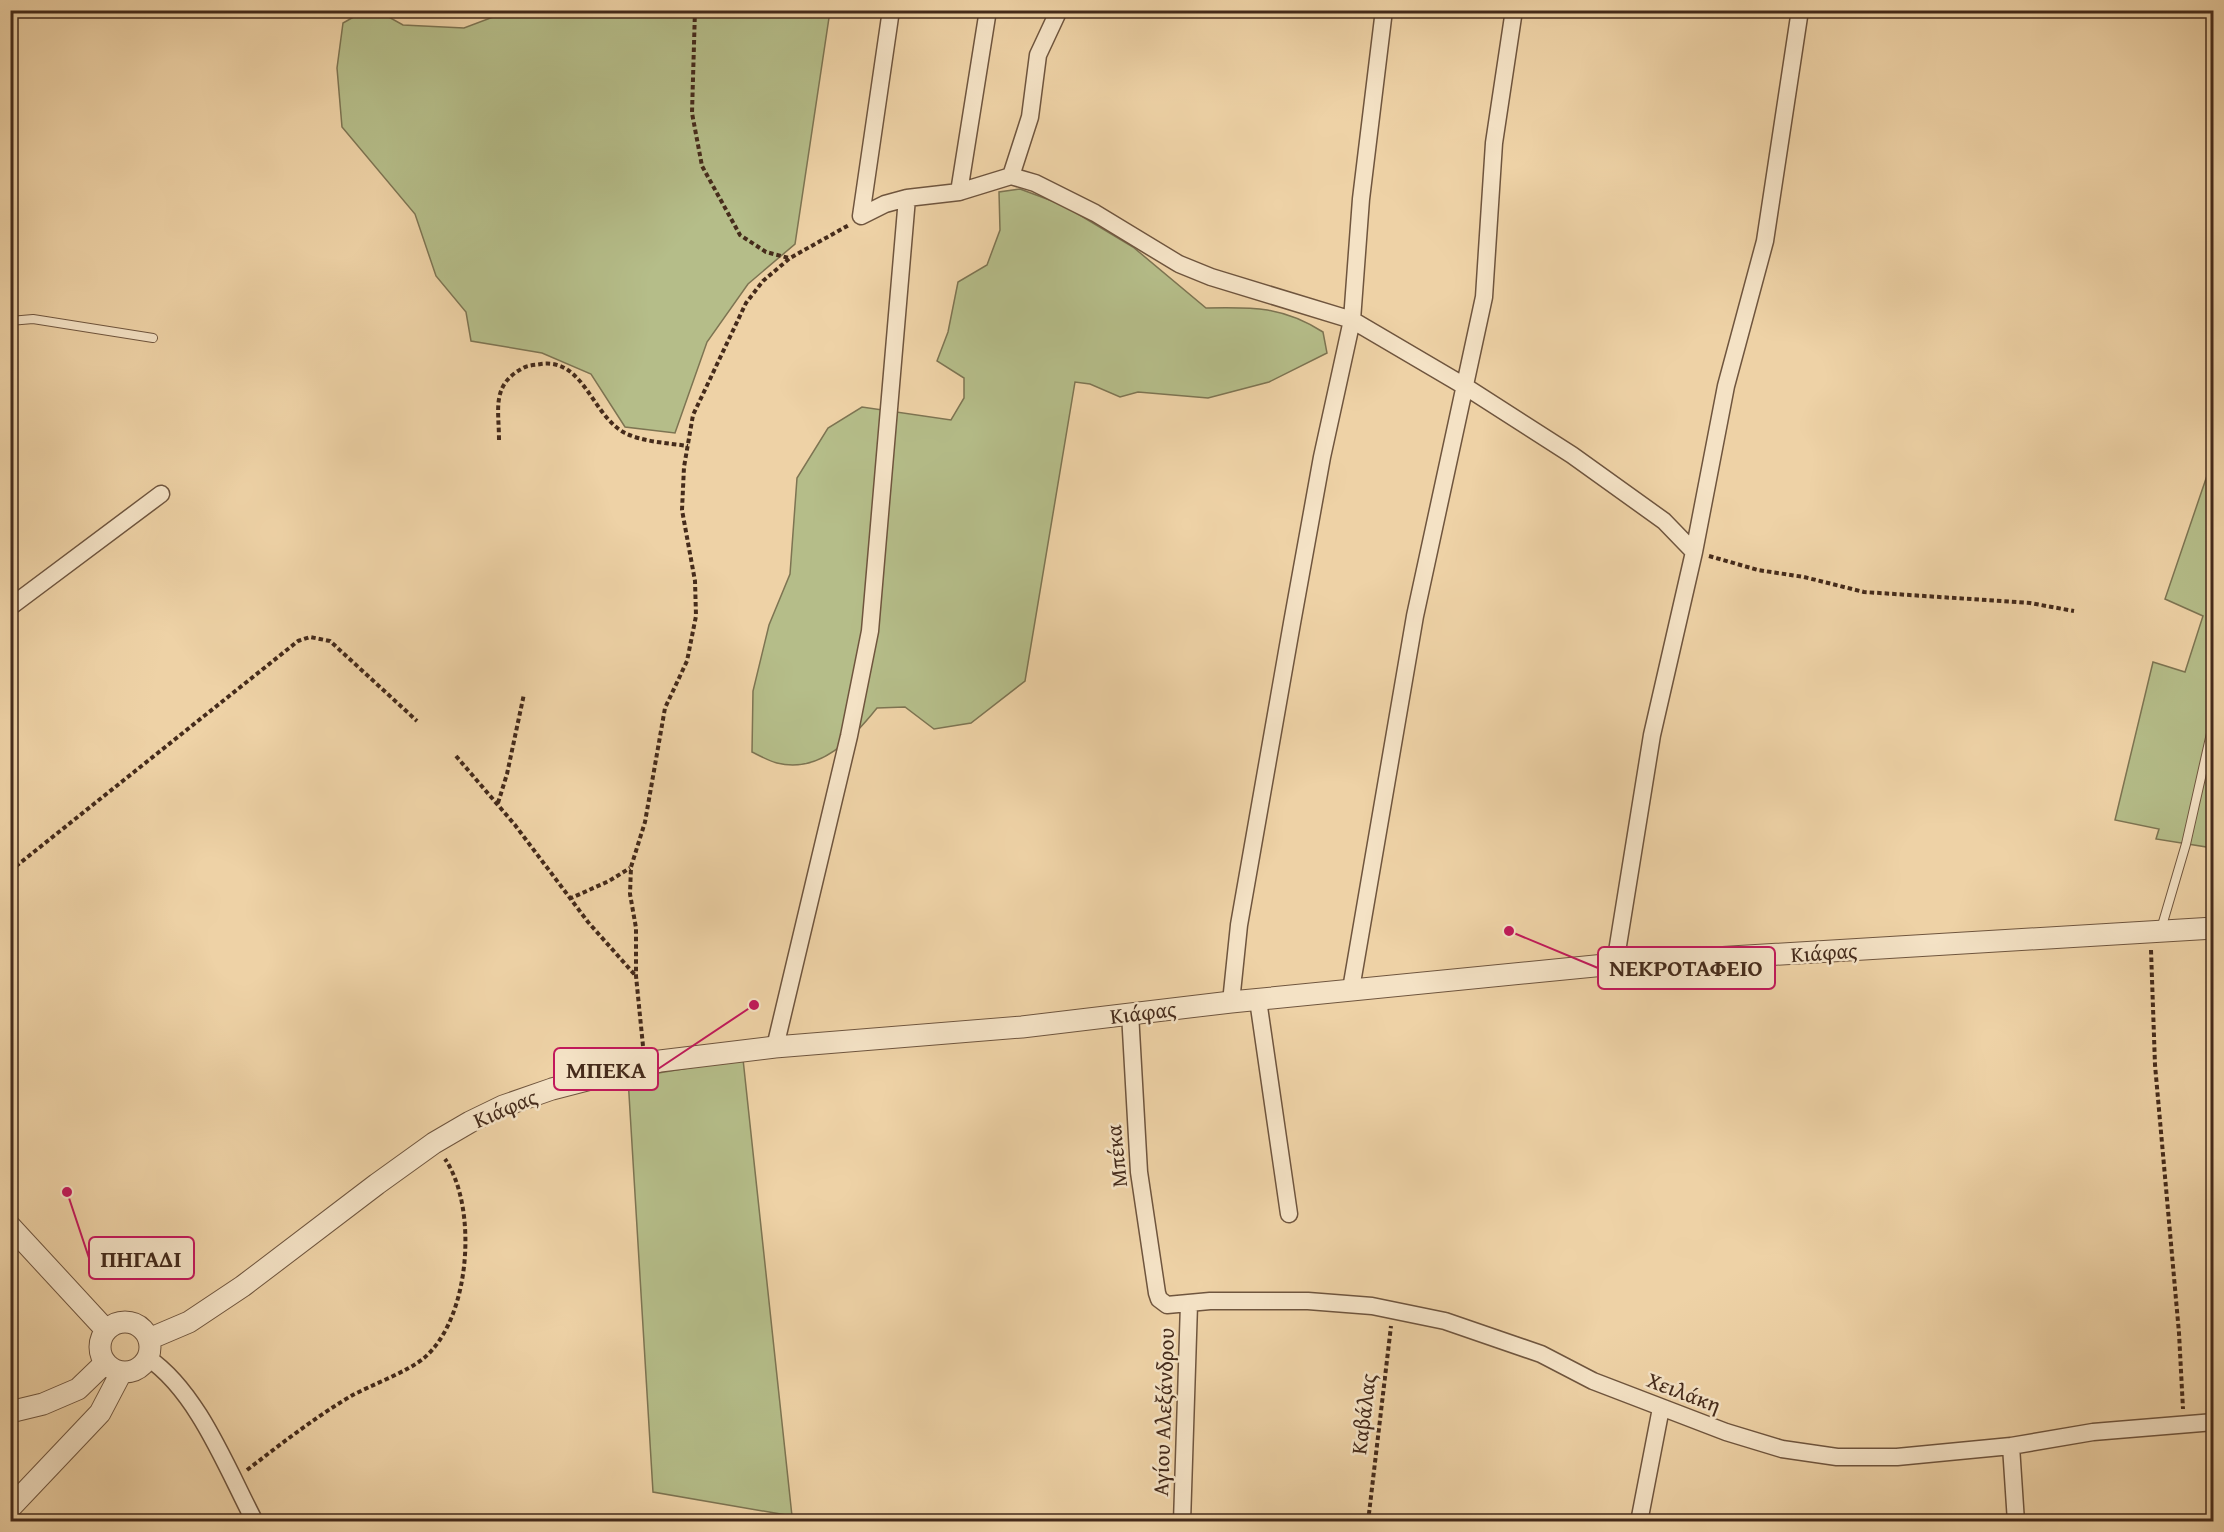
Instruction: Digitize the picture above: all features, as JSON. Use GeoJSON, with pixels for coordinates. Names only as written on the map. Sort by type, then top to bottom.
{"type":"FeatureCollection","features":[{"type":"Feature","properties":{"kind":"street"},"geometry":{"type":"LineString","coordinates":[[861,216],[891,10]]}},
{"type":"Feature","properties":{"kind":"street"},"geometry":{"type":"LineString","coordinates":[[959,192],[987,10]]}},
{"type":"Feature","properties":{"kind":"street"},"geometry":{"type":"LineString","coordinates":[[1011,176],[1030,117],[1038,55],[1059,10]]}},
{"type":"Feature","properties":{"kind":"street"},"geometry":{"type":"LineString","coordinates":[[1231,1002],[1239,925],[1292,623],[1322,457],[1352,320],[1361,199],[1384,10]]}},
{"type":"Feature","properties":{"kind":"street"},"geometry":{"type":"LineString","coordinates":[[1351,989],[1415,616],[1484,297],[1494,143],[1514,10]]}},
{"type":"Feature","properties":{"kind":"street"},"geometry":{"type":"LineString","coordinates":[[1615,964],[1652,735],[1694,552],[1726,386],[1765,241],[1800,10]]}},
{"type":"Feature","properties":{"kind":"street"},"geometry":{"type":"LineString","coordinates":[[861,216],[885,204],[907,198],[959,192],[1011,176],[1035,183],[1095,213],[1179,264],[1211,277],[1352,320],[1466,387],[1572,455],[1664,521],[1694,552]]}},
{"type":"Feature","properties":{"kind":"street"},"geometry":{"type":"LineString","coordinates":[[775,1047],[799,938],[849,736],[870,632],[907,198]]}},
{"type":"Feature","properties":{"kind":"street"},"geometry":{"type":"LineString","coordinates":[[10,607],[161,494]]}},
{"type":"Feature","properties":{"kind":"street","name":"Κιάφας"},"geometry":{"type":"LineString","coordinates":[[148,1348],[243,1286],[434,1143],[503,1106],[552,1089],[645,1065],[775,1047],[1022,1027],[1351,989],[1615,964],[2214,928]]}},
{"type":"Feature","properties":{"kind":"street"},"geometry":{"type":"LineString","coordinates":[[1257,1000],[1289,1214]]}},
{"type":"Feature","properties":{"kind":"street","name":"Μπέκα"},"geometry":{"type":"LineString","coordinates":[[1130,1013],[1139,1172],[1157,1293]]}},
{"type":"Feature","properties":{"kind":"street"},"geometry":{"type":"LineString","coordinates":[[10,1226],[106,1330]]}},
{"type":"Feature","properties":{"kind":"street","name":"Χειλάκη"},"geometry":{"type":"LineString","coordinates":[[1157,1293],[1159,1299],[1167,1305],[1210,1301],[1296,1300],[1372,1306],[1445,1321],[1541,1354],[1593,1381],[1726,1432],[1782,1449],[1837,1457],[1897,1457],[2011,1446],[2093,1432],[2214,1422]]}},
{"type":"Feature","properties":{"kind":"street","name":"Αγίου Αλεξάνδρου"},"geometry":{"type":"LineString","coordinates":[[1182,1521],[1189,1304]]}},
{"type":"Feature","properties":{"kind":"street"},"geometry":{"type":"LineString","coordinates":[[10,1508],[100,1413],[113,1368],[99,1346],[106,1330],[113,1325],[130,1323],[138,1326],[159,1365],[201,1420],[255,1521]]}},
{"type":"Feature","properties":{"kind":"street"},"geometry":{"type":"LineString","coordinates":[[10,1412],[43,1404],[78,1389],[113,1368],[132,1372],[141,1366],[148,1348]]}},
{"type":"Feature","properties":{"kind":"street"},"geometry":{"type":"LineString","coordinates":[[1639,1521],[1661,1408]]}},
{"type":"Feature","properties":{"kind":"street"},"geometry":{"type":"LineString","coordinates":[[2011,1446],[2016,1521]]}},
{"type":"Feature","properties":{"kind":"lane"},"geometry":{"type":"LineString","coordinates":[[10,321],[33,319],[153,338]]}},
{"type":"Feature","properties":{"kind":"lane"},"geometry":{"type":"LineString","coordinates":[[2156,931],[2186,844],[2214,720]]}},
{"type":"Feature","properties":{"kind":"path"},"geometry":{"type":"LineString","coordinates":[[695,10],[692,113],[702,166],[740,236],[766,252],[790,258]]}},
{"type":"Feature","properties":{"kind":"path"},"geometry":{"type":"LineString","coordinates":[[645,1065],[636,976],[636,928],[630,894],[631,867],[645,822],[664,708],[687,661],[696,616],[695,580],[682,510],[693,416],[746,303],[763,281],[790,258],[840,232],[861,216]]}},
{"type":"Feature","properties":{"kind":"path"},"geometry":{"type":"LineString","coordinates":[[499,440],[499,390],[510,376],[525,366],[545,363],[561,365],[578,378],[612,425],[626,434],[688,446]]}},
{"type":"Feature","properties":{"kind":"path"},"geometry":{"type":"LineString","coordinates":[[1694,552],[1758,570],[1864,592],[2030,603],[2074,611]]}},
{"type":"Feature","properties":{"kind":"path"},"geometry":{"type":"LineString","coordinates":[[10,871],[298,641],[310,637],[330,641],[417,721]]}},
{"type":"Feature","properties":{"kind":"path"},"geometry":{"type":"LineString","coordinates":[[498,804],[507,774],[524,694]]}},
{"type":"Feature","properties":{"kind":"path"},"geometry":{"type":"LineString","coordinates":[[456,756],[498,804],[569,898],[636,976]]}},
{"type":"Feature","properties":{"kind":"path"},"geometry":{"type":"LineString","coordinates":[[569,898],[609,881],[631,867]]}},
{"type":"Feature","properties":{"kind":"path"},"geometry":{"type":"LineString","coordinates":[[2156,931],[2155,1065],[2179,1333],[2184,1425]]}},
{"type":"Feature","properties":{"kind":"path"},"geometry":{"type":"LineString","coordinates":[[233,1481],[299,1430],[350,1397],[423,1358],[442,1335],[463,1286],[466,1227],[456,1175],[434,1143]]}},
{"type":"Feature","properties":{"kind":"path","name":"Καβάλας"},"geometry":{"type":"LineString","coordinates":[[1368,1521],[1393,1310]]}},
{"type":"Feature","properties":{"kind":"green space"},"geometry":{"type":"Polygon","coordinates":[[[364,11],[378,11],[403,25],[464,28],[509,11],[830,11],[795,244],[748,284],[707,342],[675,433],[625,427],[591,374],[542,353],[471,341],[466,312],[436,276],[415,214],[342,127],[337,68],[343,23],[364,11]]]}},
{"type":"Feature","properties":{"kind":"green space"},"geometry":{"type":"Polygon","coordinates":[[[1020,189],[1063,205],[1133,247],[1206,308],[1267,310],[1308,323],[1323,332],[1327,353],[1269,382],[1208,398],[1138,392],[1120,397],[1090,384],[1075,382],[1025,681],[971,723],[934,729],[905,707],[877,708],[846,741],[821,758],[793,765],[768,760],[752,752],[753,691],[769,625],[790,574],[797,478],[828,428],[862,407],[951,420],[964,398],[964,378],[937,361],[948,332],[958,282],[987,265],[1000,230],[999,192],[1020,189]]]}},
{"type":"Feature","properties":{"kind":"green space"},"geometry":{"type":"Polygon","coordinates":[[[2213,458],[2213,848],[2156,839],[2159,829],[2115,820],[2153,662],[2185,672],[2203,616],[2165,599],[2213,458]]]}},
{"type":"Feature","properties":{"kind":"green space"},"geometry":{"type":"Polygon","coordinates":[[[743,1059],[792,1516],[653,1492],[628,1078],[743,1059]]]}},
{"type":"Feature","properties":{"kind":"place","name":"ΝΕΚΡΟΤΑΦΕΙΟ"},"geometry":{"type":"Point","coordinates":[1509,931]}},
{"type":"Feature","properties":{"kind":"place","name":"ΜΠΕΚΑ"},"geometry":{"type":"Point","coordinates":[754,1005]}},
{"type":"Feature","properties":{"kind":"place","name":"ΠΗΓΑΔΙ"},"geometry":{"type":"Point","coordinates":[67,1192]}}]}
